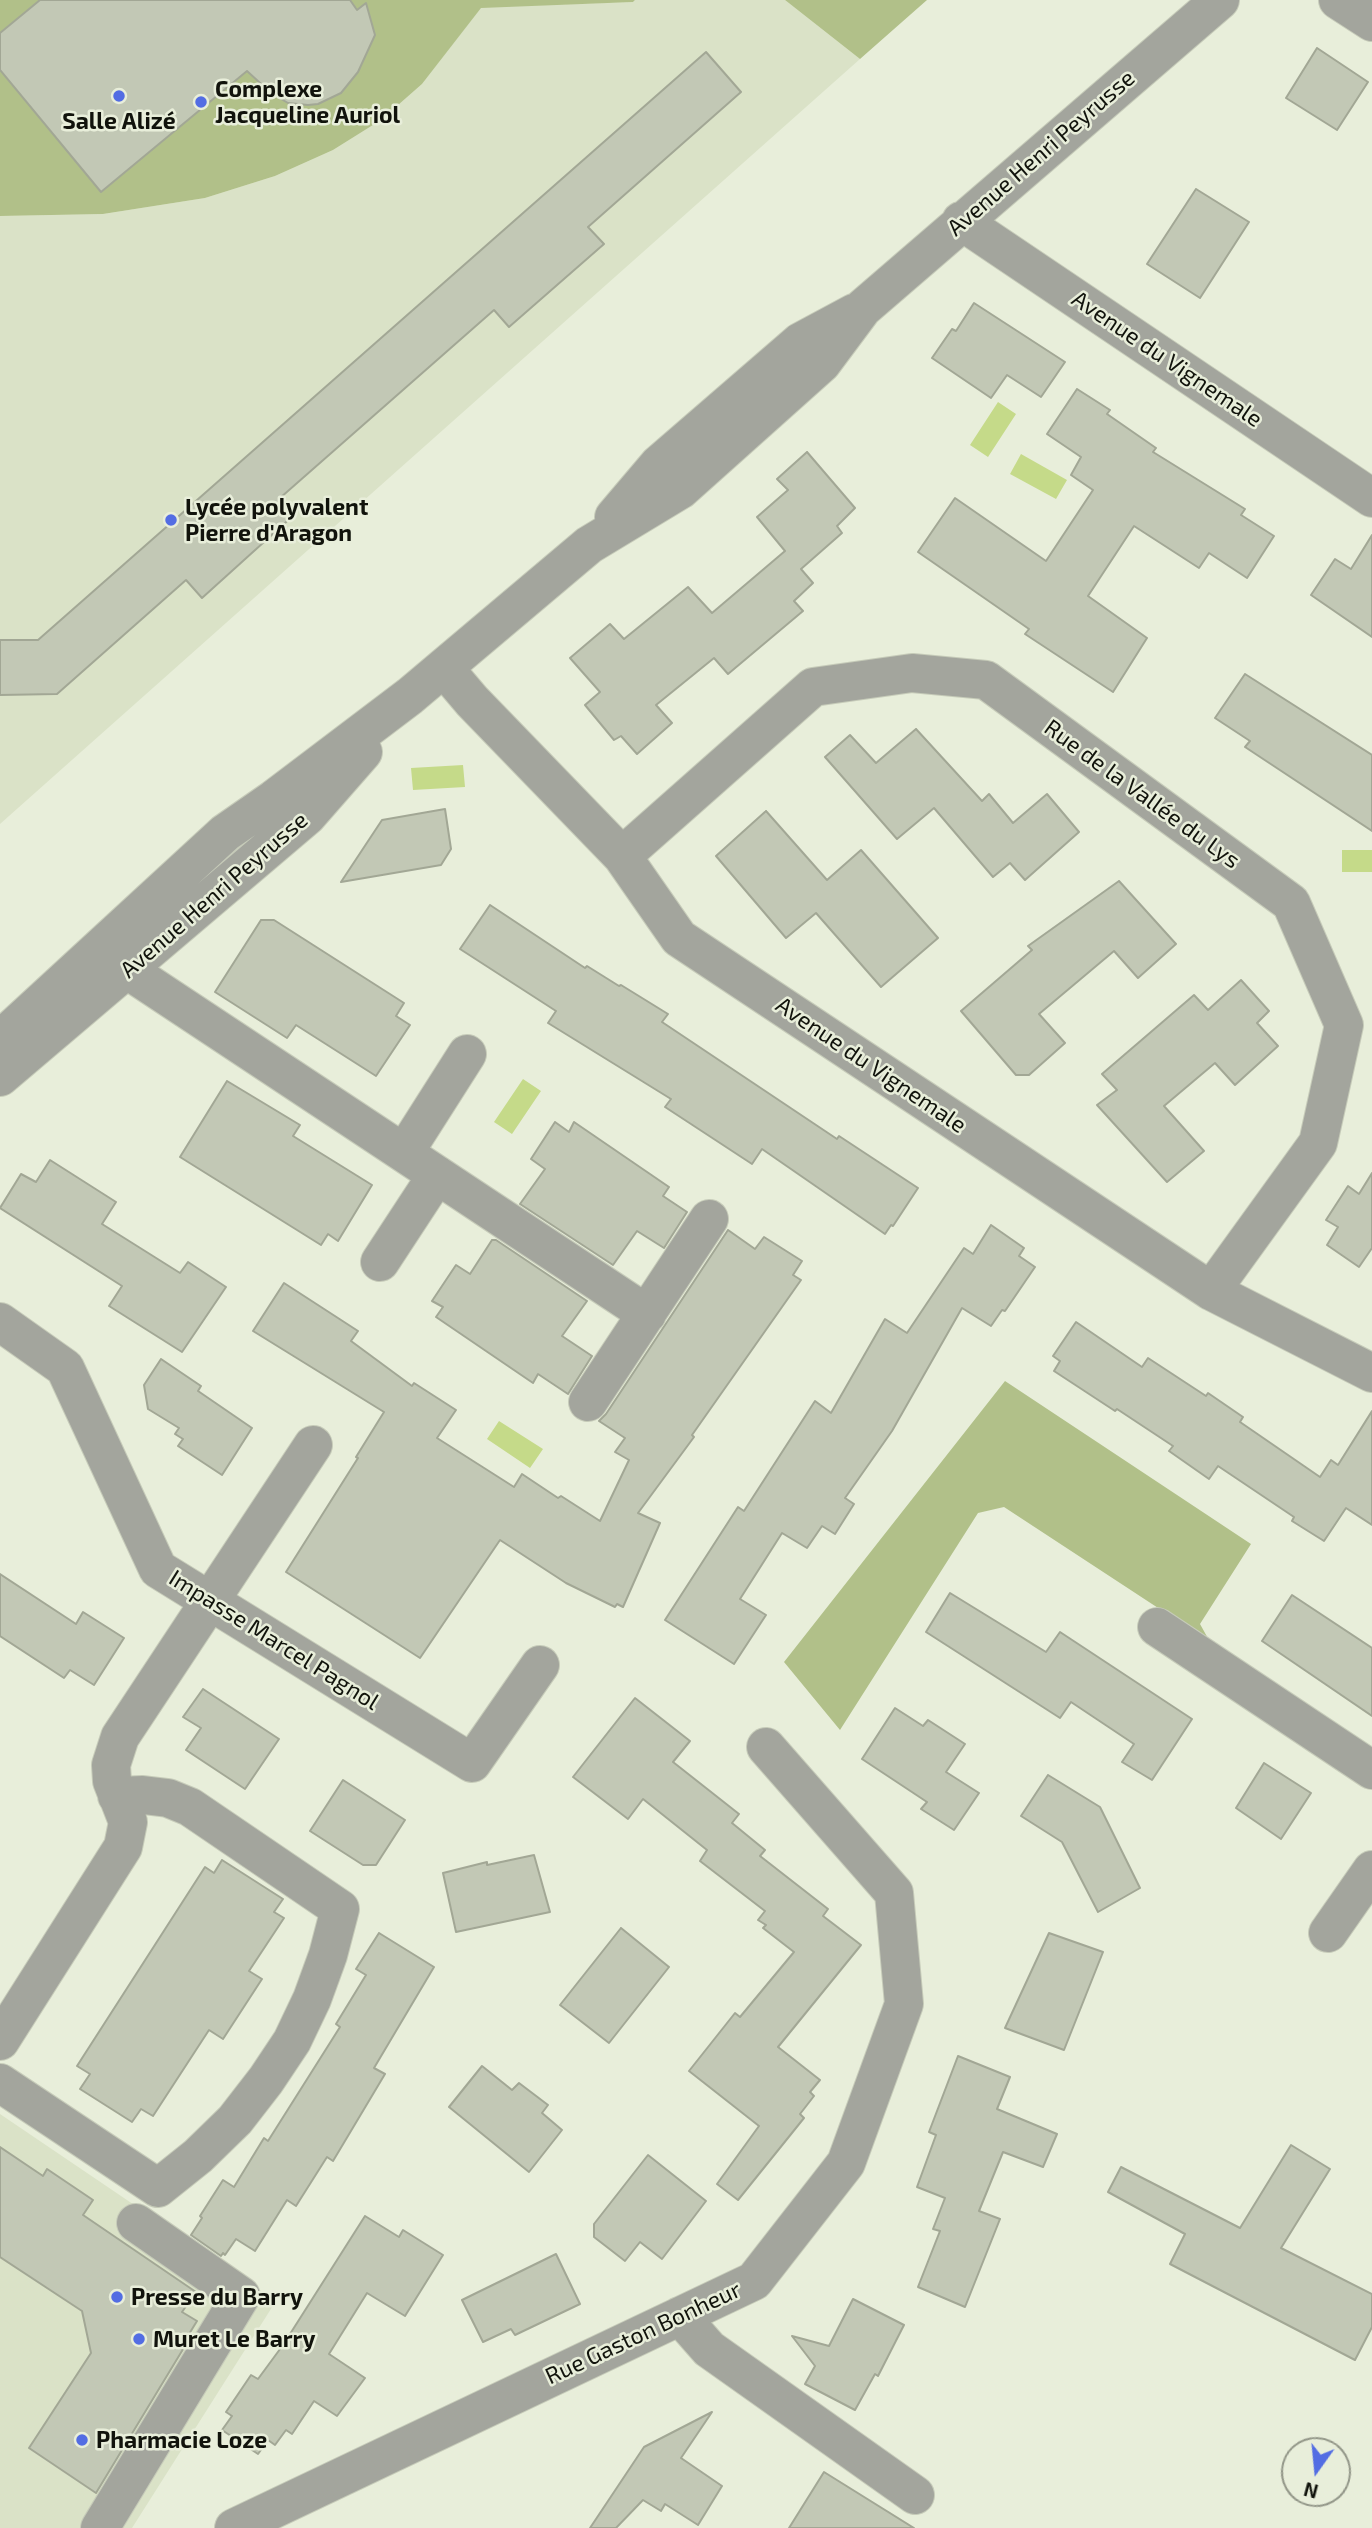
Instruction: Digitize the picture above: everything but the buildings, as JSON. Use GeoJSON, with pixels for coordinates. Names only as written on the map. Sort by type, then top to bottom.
{"type":"FeatureCollection","features":[{"type":"Feature","properties":{"kind":"street","name":"Avenue Henri Peyrusse"},"geometry":{"type":"LineString","coordinates":[[0,1040],[225,833],[410,696],[589,545],[659,464],[800,342],[863,308],[1220,0]]}},
{"type":"Feature","properties":{"kind":"street"},"geometry":{"type":"LineString","coordinates":[[1338,0],[1372,22]]}},
{"type":"Feature","properties":{"kind":"street","name":"Avenue du Vignemale"},"geometry":{"type":"LineString","coordinates":[[961,221],[1372,498]]}},
{"type":"Feature","properties":{"kind":"street","name":"Avenue du Vignemale"},"geometry":{"type":"LineString","coordinates":[[444,668],[472,701],[622,856],[679,938],[1211,1291],[1372,1373]]}},
{"type":"Feature","properties":{"kind":"street","name":"Rue de la Vallée du Lys"},"geometry":{"type":"LineString","coordinates":[[622,856],[813,687],[912,673],[986,680],[1291,903],[1344,1025],[1318,1143],[1211,1291]]}},
{"type":"Feature","properties":{"kind":"street","name":"Avenue Henri Peyrusse"},"geometry":{"type":"LineString","coordinates":[[0,1077],[307,816],[410,696]]}},
{"type":"Feature","properties":{"kind":"street"},"geometry":{"type":"LineString","coordinates":[[126,970],[647,1314]]}},
{"type":"Feature","properties":{"kind":"street"},"geometry":{"type":"LineString","coordinates":[[404,1153],[467,1054]]}},
{"type":"Feature","properties":{"kind":"street"},"geometry":{"type":"LineString","coordinates":[[380,1262],[437,1175]]}},
{"type":"Feature","properties":{"kind":"street"},"geometry":{"type":"LineString","coordinates":[[588,1402],[709,1219]]}},
{"type":"Feature","properties":{"kind":"street","name":"Impasse Marcel Pagnol"},"geometry":{"type":"LineString","coordinates":[[0,1322],[65,1368],[158,1569],[472,1763],[540,1665]]}},
{"type":"Feature","properties":{"kind":"street"},"geometry":{"type":"LineString","coordinates":[[0,2041],[123,1847],[128,1822],[112,1781],[111,1765],[120,1737],[313,1445]]}},
{"type":"Feature","properties":{"kind":"street"},"geometry":{"type":"LineString","coordinates":[[1157,1627],[1372,1770]]}},
{"type":"Feature","properties":{"kind":"street","name":"Rue Gaston Bonheur"},"geometry":{"type":"LineString","coordinates":[[234,2528],[754,2281],[846,2163],[904,2004],[894,1893],[766,1747]]}},
{"type":"Feature","properties":{"kind":"street"},"geometry":{"type":"LineString","coordinates":[[0,2083],[158,2188],[198,2156],[234,2120],[266,2080],[292,2041],[312,1999],[328,1955],[340,1909],[190,1807],[168,1798],[117,1796]]}},
{"type":"Feature","properties":{"kind":"street"},"geometry":{"type":"LineString","coordinates":[[1328,1933],[1372,1870]]}},
{"type":"Feature","properties":{"kind":"street"},"geometry":{"type":"LineString","coordinates":[[100,2528],[241,2296],[136,2223]]}},
{"type":"Feature","properties":{"kind":"street"},"geometry":{"type":"LineString","coordinates":[[680,2316],[709,2349],[915,2495]]}},
{"type":"Feature","properties":{"kind":"shaded area","name":"Complexe Jacqueline Auriol"},"geometry":{"type":"Polygon","coordinates":[[[0,0],[635,0],[481,8],[422,84],[381,120],[333,150],[275,176],[205,198],[103,214],[0,216],[0,0]]]}},
{"type":"Feature","properties":{"kind":"shaded area","name":"Lycée polyvalent Pierre d'Aragon"},"geometry":{"type":"Polygon","coordinates":[[[635,0],[785,0],[860,59],[0,824],[0,216],[103,214],[205,198],[275,176],[333,150],[381,120],[422,84],[481,7],[635,0]]]}},
{"type":"Feature","properties":{"kind":"shaded area"},"geometry":{"type":"Polygon","coordinates":[[[785,0],[927,0],[860,59],[785,0]]]}},
{"type":"Feature","properties":{"kind":"shaded area"},"geometry":{"type":"Polygon","coordinates":[[[998,402],[1016,414],[988,457],[970,445],[998,402]]]}},
{"type":"Feature","properties":{"kind":"shaded area"},"geometry":{"type":"Polygon","coordinates":[[[1021,454],[1067,480],[1056,499],[1010,474],[1021,454]]]}},
{"type":"Feature","properties":{"kind":"shaded area"},"geometry":{"type":"Polygon","coordinates":[[[463,765],[465,787],[413,790],[411,768],[463,765]]]}},
{"type":"Feature","properties":{"kind":"shaded area"},"geometry":{"type":"Polygon","coordinates":[[[1342,850],[1372,850],[1372,872],[1342,872],[1342,850]]]}},
{"type":"Feature","properties":{"kind":"shaded area"},"geometry":{"type":"Polygon","coordinates":[[[523,1079],[541,1091],[512,1134],[494,1122],[523,1079]]]}},
{"type":"Feature","properties":{"kind":"shaded area"},"geometry":{"type":"Polygon","coordinates":[[[1005,1381],[1251,1544],[1200,1624],[1210,1642],[1004,1507],[978,1513],[840,1730],[784,1662],[1005,1381]]]}},
{"type":"Feature","properties":{"kind":"shaded area"},"geometry":{"type":"Polygon","coordinates":[[[499,1421],[543,1449],[530,1468],[487,1439],[499,1421]]]}},
{"type":"Feature","properties":{"kind":"shaded area"},"geometry":{"type":"Polygon","coordinates":[[[0,2114],[276,2301],[132,2528],[0,2528],[0,2114]]]}},
{"type":"Feature","properties":{"kind":"place","name":"Salle Alizé"},"geometry":{"type":"Point","coordinates":[119,96]}},
{"type":"Feature","properties":{"kind":"place","name":"Complexe Jacqueline Auriol"},"geometry":{"type":"Point","coordinates":[201,102]}},
{"type":"Feature","properties":{"kind":"place","name":"Lycée polyvalent Pierre d'Aragon"},"geometry":{"type":"Point","coordinates":[171,520]}},
{"type":"Feature","properties":{"kind":"place","name":"Presse du Barry"},"geometry":{"type":"Point","coordinates":[117,2297]}},
{"type":"Feature","properties":{"kind":"place","name":"Muret Le Barry"},"geometry":{"type":"Point","coordinates":[139,2339]}},
{"type":"Feature","properties":{"kind":"place","name":"Pharmacie Loze"},"geometry":{"type":"Point","coordinates":[82,2440]}}]}
